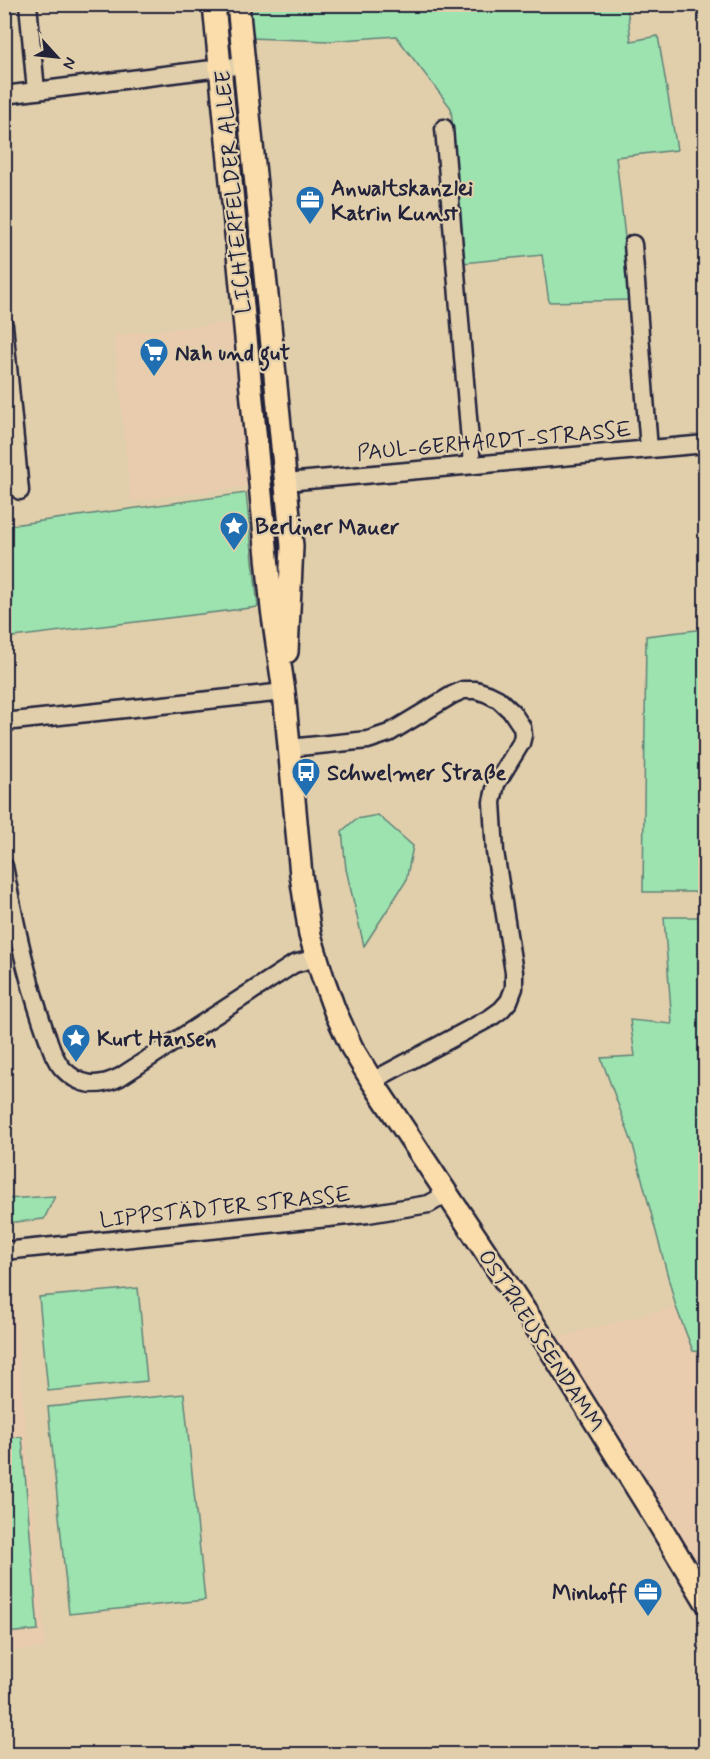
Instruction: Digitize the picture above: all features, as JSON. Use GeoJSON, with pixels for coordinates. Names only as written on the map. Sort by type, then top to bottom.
{"type":"FeatureCollection","features":[{"type":"Feature","properties":{"kind":"main road","name":"LICHTERFELDER ALLEE"},"geometry":{"type":"LineString","coordinates":[[214,4],[260,488],[281,607]]}},
{"type":"Feature","properties":{"kind":"main road","name":"LICHTERFELDER ALLEE"},"geometry":{"type":"LineString","coordinates":[[238,4],[292,546],[281,607]]}},
{"type":"Feature","properties":{"kind":"main road"},"geometry":{"type":"LineString","coordinates":[[260,488],[286,482]]}},
{"type":"Feature","properties":{"kind":"main road","name":"OSTPREUSSENDAMM"},"geometry":{"type":"LineString","coordinates":[[281,607],[284,692],[301,875],[310,935],[335,1011],[352,1048],[372,1081],[545,1341],[705,1602]]}},
{"type":"Feature","properties":{"kind":"street"},"geometry":{"type":"LineString","coordinates":[[28,4],[36,91]]}},
{"type":"Feature","properties":{"kind":"street"},"geometry":{"type":"LineString","coordinates":[[4,95],[244,65]]}},
{"type":"Feature","properties":{"kind":"street"},"geometry":{"type":"LineString","coordinates":[[444,128],[472,465]]}},
{"type":"Feature","properties":{"kind":"street"},"geometry":{"type":"LineString","coordinates":[[633,244],[650,449]]}},
{"type":"Feature","properties":{"kind":"street"},"geometry":{"type":"LineString","coordinates":[[4,325],[20,491]]}},
{"type":"Feature","properties":{"kind":"street","name":"PAUL-GERHARDT-STRASSE"},"geometry":{"type":"LineString","coordinates":[[286,482],[705,444]]}},
{"type":"Feature","properties":{"kind":"street"},"geometry":{"type":"LineString","coordinates":[[289,748],[378,737],[389,733],[452,694],[463,690],[476,690],[498,699],[512,712],[522,726],[521,743],[496,784],[492,802],[499,880],[514,972],[509,1001],[501,1011],[372,1081]]}},
{"type":"Feature","properties":{"kind":"street"},"geometry":{"type":"LineString","coordinates":[[4,722],[284,692]]}},
{"type":"Feature","properties":{"kind":"street"},"geometry":{"type":"LineString","coordinates":[[4,866],[12,943],[54,1056],[61,1067],[72,1077],[85,1083],[95,1085],[108,1083],[142,1064],[294,964],[316,958]]}},
{"type":"Feature","properties":{"kind":"street","name":"LIPPSTÄDTER STRASSE"},"geometry":{"type":"LineString","coordinates":[[4,1251],[368,1214],[429,1204],[446,1194]]}},
{"type":"Feature","properties":{"kind":"shaded area"},"geometry":{"type":"Polygon","coordinates":[[[237,322],[250,486],[131,501],[114,335],[237,322]]]}},
{"type":"Feature","properties":{"kind":"shaded area"},"geometry":{"type":"Polygon","coordinates":[[[4,1275],[11,1275],[46,1648],[5,1652],[4,1275]]]}},
{"type":"Feature","properties":{"kind":"shaded area"},"geometry":{"type":"Polygon","coordinates":[[[676,1307],[693,1350],[705,1352],[705,1581],[555,1338],[676,1307]]]}},
{"type":"Feature","properties":{"kind":"green space"},"geometry":{"type":"Polygon","coordinates":[[[247,5],[627,5],[631,41],[658,36],[677,150],[616,157],[632,300],[549,302],[542,255],[463,263],[451,108],[396,36],[329,41],[250,38],[247,5]]]}},
{"type":"Feature","properties":{"kind":"green space"},"geometry":{"type":"Polygon","coordinates":[[[238,86],[276,462],[267,463],[228,87],[238,86]]]}},
{"type":"Feature","properties":{"kind":"green space"},"geometry":{"type":"Polygon","coordinates":[[[246,493],[258,607],[5,638],[5,526],[246,493]]]}},
{"type":"Feature","properties":{"kind":"green space"},"geometry":{"type":"Polygon","coordinates":[[[277,502],[285,552],[281,592],[272,505],[277,502]]]}},
{"type":"Feature","properties":{"kind":"green space"},"geometry":{"type":"Polygon","coordinates":[[[705,629],[705,892],[643,892],[646,636],[705,629]]]}},
{"type":"Feature","properties":{"kind":"green space"},"geometry":{"type":"Polygon","coordinates":[[[378,815],[413,846],[406,881],[364,946],[346,869],[342,831],[356,819],[378,815]]]}},
{"type":"Feature","properties":{"kind":"green space"},"geometry":{"type":"Polygon","coordinates":[[[664,917],[705,917],[705,1352],[693,1351],[676,1307],[633,1145],[601,1058],[635,1056],[630,1020],[672,1024],[664,917]]]}},
{"type":"Feature","properties":{"kind":"green space"},"geometry":{"type":"Polygon","coordinates":[[[55,1196],[44,1219],[5,1223],[5,1199],[55,1196]]]}},
{"type":"Feature","properties":{"kind":"green space"},"geometry":{"type":"Polygon","coordinates":[[[138,1288],[147,1381],[48,1391],[39,1297],[138,1288]]]}},
{"type":"Feature","properties":{"kind":"green space"},"geometry":{"type":"Polygon","coordinates":[[[184,1394],[205,1600],[69,1614],[48,1407],[184,1394]]]}},
{"type":"Feature","properties":{"kind":"green space"},"geometry":{"type":"Polygon","coordinates":[[[22,1437],[38,1630],[5,1633],[5,1438],[22,1437]]]}},
{"type":"Feature","properties":{"kind":"place","name":"Anwaltskanzlei Katrin Kunst"},"geometry":{"type":"Point","coordinates":[310,226]}},
{"type":"Feature","properties":{"kind":"place","name":"Nah und gut"},"geometry":{"type":"Point","coordinates":[154,378]}},
{"type":"Feature","properties":{"kind":"place","name":"Berliner Mauer"},"geometry":{"type":"Point","coordinates":[234,552]}},
{"type":"Feature","properties":{"kind":"place","name":"Schwelmer Straße"},"geometry":{"type":"Point","coordinates":[306,798]}},
{"type":"Feature","properties":{"kind":"place","name":"Kurt Hansen"},"geometry":{"type":"Point","coordinates":[76,1064]}},
{"type":"Feature","properties":{"kind":"place","name":"Minhoff"},"geometry":{"type":"Point","coordinates":[648,1618]}}]}
